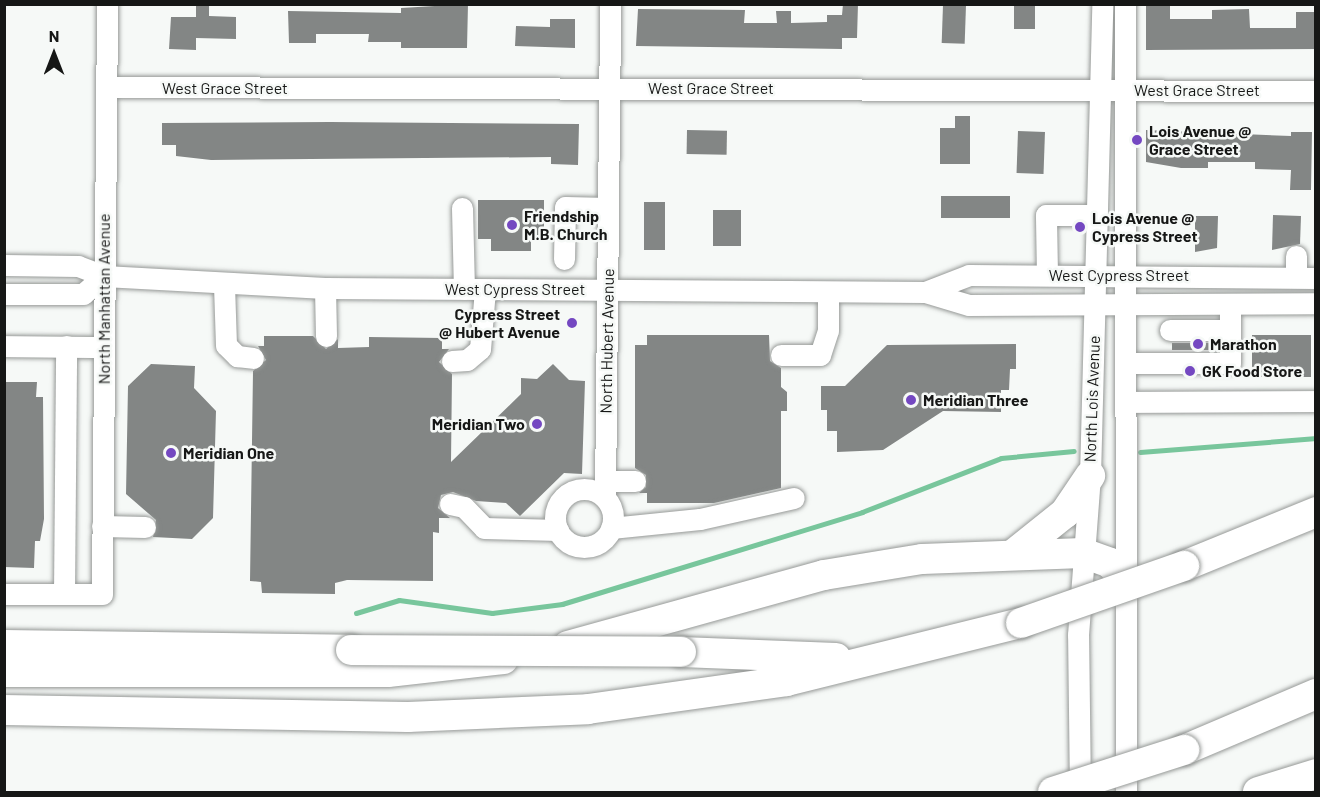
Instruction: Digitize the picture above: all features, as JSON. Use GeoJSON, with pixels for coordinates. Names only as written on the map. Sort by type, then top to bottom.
{"type":"FeatureCollection","features":[{"type":"Feature","properties":{"kind":"highway"},"geometry":{"type":"LineString","coordinates":[[1015,552],[1065,513],[1090,476]]}},
{"type":"Feature","properties":{"kind":"highway"},"geometry":{"type":"LineString","coordinates":[[4,711],[408,717],[567,710],[786,681],[917,653],[1021,623],[1184,566],[1316,512]]}},
{"type":"Feature","properties":{"kind":"highway"},"geometry":{"type":"LineString","coordinates":[[4,672],[440,669],[588,642],[874,565],[1015,552],[1083,553],[1110,563],[1128,583]]}},
{"type":"Feature","properties":{"kind":"highway"},"geometry":{"type":"LineString","coordinates":[[4,645],[681,652],[828,659],[917,653]]}},
{"type":"Feature","properties":{"kind":"highway"},"geometry":{"type":"LineString","coordinates":[[1241,728],[1316,694]]}},
{"type":"Feature","properties":{"kind":"highway"},"geometry":{"type":"LineString","coordinates":[[1053,792],[1184,750],[1316,703]]}},
{"type":"Feature","properties":{"kind":"highway"},"geometry":{"type":"LineString","coordinates":[[1258,792],[1316,774]]}},
{"type":"Feature","properties":{"kind":"street","name":"North Manhattan Avenue"},"geometry":{"type":"LineString","coordinates":[[64,594],[102,594],[106,4]]}},
{"type":"Feature","properties":{"kind":"street","name":"North Hubert Avenue"},"geometry":{"type":"LineString","coordinates":[[605,489],[610,4]]}},
{"type":"Feature","properties":{"kind":"street","name":"North Lois Avenue"},"geometry":{"type":"LineString","coordinates":[[1080,792],[1077,683],[1083,553],[1090,476],[1102,4]]}},
{"type":"Feature","properties":{"kind":"street","name":"North Lois Avenue"},"geometry":{"type":"LineString","coordinates":[[1125,4],[1127,90],[1125,402],[1128,583],[1126,792]]}},
{"type":"Feature","properties":{"kind":"street","name":"West Grace Street"},"geometry":{"type":"LineString","coordinates":[[106,87],[1316,91]]}},
{"type":"Feature","properties":{"kind":"street"},"geometry":{"type":"LineString","coordinates":[[564,259],[565,207],[608,208]]}},
{"type":"Feature","properties":{"kind":"street"},"geometry":{"type":"LineString","coordinates":[[452,361],[467,360],[480,349],[475,289],[462,208]]}},
{"type":"Feature","properties":{"kind":"street"},"geometry":{"type":"LineString","coordinates":[[1047,275],[1046,215],[1096,215]]}},
{"type":"Feature","properties":{"kind":"street","name":"West Cypress Street"},"geometry":{"type":"LineString","coordinates":[[4,265],[78,266],[104,276],[224,285],[325,288],[926,292],[969,306],[1125,305],[1230,308],[1316,303]]}},
{"type":"Feature","properties":{"kind":"street","name":"West Cypress Street"},"geometry":{"type":"LineString","coordinates":[[926,292],[969,275],[1126,275],[1302,270]]}},
{"type":"Feature","properties":{"kind":"street"},"geometry":{"type":"LineString","coordinates":[[4,294],[82,294],[104,276]]}},
{"type":"Feature","properties":{"kind":"street"},"geometry":{"type":"LineString","coordinates":[[224,285],[226,345],[237,356],[253,358]]}},
{"type":"Feature","properties":{"kind":"street"},"geometry":{"type":"LineString","coordinates":[[325,288],[326,336]]}},
{"type":"Feature","properties":{"kind":"street"},"geometry":{"type":"LineString","coordinates":[[781,355],[820,355],[828,330],[828,292]]}},
{"type":"Feature","properties":{"kind":"street"},"geometry":{"type":"LineString","coordinates":[[1170,307],[1170,363]]}},
{"type":"Feature","properties":{"kind":"street"},"geometry":{"type":"LineString","coordinates":[[1125,363],[1230,363],[1230,308]]}},
{"type":"Feature","properties":{"kind":"street"},"geometry":{"type":"LineString","coordinates":[[1170,330],[1230,330]]}},
{"type":"Feature","properties":{"kind":"street"},"geometry":{"type":"LineString","coordinates":[[4,346],[104,346]]}},
{"type":"Feature","properties":{"kind":"street"},"geometry":{"type":"LineString","coordinates":[[4,594],[64,594],[66,346]]}},
{"type":"Feature","properties":{"kind":"street"},"geometry":{"type":"LineString","coordinates":[[1125,402],[1316,401]]}},
{"type":"Feature","properties":{"kind":"street"},"geometry":{"type":"LineString","coordinates":[[605,489],[614,516],[611,528],[603,540],[587,547],[568,542],[558,530],[557,507],[570,492],[605,489],[635,481]]}},
{"type":"Feature","properties":{"kind":"street"},"geometry":{"type":"LineString","coordinates":[[611,528],[700,519],[794,498]]}},
{"type":"Feature","properties":{"kind":"street"},"geometry":{"type":"LineString","coordinates":[[450,504],[464,507],[484,528],[558,530]]}},
{"type":"Feature","properties":{"kind":"street"},"geometry":{"type":"LineString","coordinates":[[102,526],[145,527]]}},
{"type":"Feature","properties":{"kind":"building"},"geometry":{"type":"Polygon","coordinates":[[[468,4],[467,48],[401,48],[401,42],[368,42],[369,34],[316,34],[316,43],[289,43],[288,11],[401,13],[401,8],[468,4]]]}},
{"type":"Feature","properties":{"kind":"building"},"geometry":{"type":"Polygon","coordinates":[[[843,4],[858,4],[857,38],[842,38],[842,49],[636,46],[638,9],[745,10],[744,23],[777,23],[776,11],[791,11],[791,23],[827,22],[827,15],[842,15],[843,4]]]}},
{"type":"Feature","properties":{"kind":"building"},"geometry":{"type":"Polygon","coordinates":[[[1014,4],[1035,4],[1035,29],[1014,29],[1014,4]]]}},
{"type":"Feature","properties":{"kind":"building"},"geometry":{"type":"Polygon","coordinates":[[[1146,4],[1170,4],[1170,19],[1212,19],[1212,10],[1249,9],[1250,28],[1296,28],[1296,12],[1316,12],[1316,49],[1146,50],[1146,4]]]}},
{"type":"Feature","properties":{"kind":"building"},"geometry":{"type":"Polygon","coordinates":[[[943,5],[966,6],[965,44],[942,43],[943,5]]]}},
{"type":"Feature","properties":{"kind":"building"},"geometry":{"type":"Polygon","coordinates":[[[196,6],[209,6],[209,16],[236,17],[236,39],[196,38],[196,50],[169,49],[171,17],[196,17],[196,6]]]}},
{"type":"Feature","properties":{"kind":"building"},"geometry":{"type":"Polygon","coordinates":[[[550,19],[575,19],[575,48],[515,46],[516,26],[550,27],[550,19]]]}},
{"type":"Feature","properties":{"kind":"building"},"geometry":{"type":"Polygon","coordinates":[[[955,116],[970,116],[970,164],[940,164],[940,128],[955,128],[955,116]]]}},
{"type":"Feature","properties":{"kind":"building"},"geometry":{"type":"Polygon","coordinates":[[[162,123],[579,124],[578,165],[551,164],[551,157],[211,160],[176,156],[176,145],[162,145],[162,123]]]}},
{"type":"Feature","properties":{"kind":"building"},"geometry":{"type":"Polygon","coordinates":[[[687,130],[727,131],[727,155],[687,154],[687,130]]]}},
{"type":"Feature","properties":{"kind":"building"},"geometry":{"type":"Polygon","coordinates":[[[1146,130],[1291,136],[1291,132],[1312,132],[1311,190],[1290,190],[1291,170],[1255,169],[1255,162],[1208,162],[1208,168],[1181,168],[1146,162],[1146,130]]]}},
{"type":"Feature","properties":{"kind":"building"},"geometry":{"type":"Polygon","coordinates":[[[1018,131],[1045,132],[1044,174],[1017,173],[1018,131]]]}},
{"type":"Feature","properties":{"kind":"building"},"geometry":{"type":"Polygon","coordinates":[[[941,196],[1010,196],[1010,218],[941,218],[941,196]]]}},
{"type":"Feature","properties":{"kind":"building"},"geometry":{"type":"Polygon","coordinates":[[[478,200],[544,200],[544,238],[531,238],[531,251],[491,251],[491,239],[478,239],[478,200]]]}},
{"type":"Feature","properties":{"kind":"building"},"geometry":{"type":"Polygon","coordinates":[[[644,202],[665,202],[665,250],[644,250],[644,202]]]}},
{"type":"Feature","properties":{"kind":"building"},"geometry":{"type":"Polygon","coordinates":[[[713,210],[741,210],[741,246],[713,246],[713,210]]]}},
{"type":"Feature","properties":{"kind":"building"},"geometry":{"type":"Polygon","coordinates":[[[1273,215],[1301,216],[1300,244],[1272,250],[1273,215]]]}},
{"type":"Feature","properties":{"kind":"building"},"geometry":{"type":"Polygon","coordinates":[[[1195,216],[1218,216],[1217,248],[1195,252],[1195,216]]]}},
{"type":"Feature","properties":{"kind":"building"},"geometry":{"type":"Polygon","coordinates":[[[647,335],[769,335],[770,361],[781,368],[781,387],[787,392],[787,411],[781,411],[781,488],[714,503],[647,503],[647,493],[639,493],[646,487],[646,475],[635,468],[635,345],[647,345],[647,335]]]}},
{"type":"Feature","properties":{"kind":"building"},"geometry":{"type":"Polygon","coordinates":[[[1252,335],[1311,335],[1311,377],[1252,377],[1252,335]]]}},
{"type":"Feature","properties":{"kind":"building"},"geometry":{"type":"Polygon","coordinates":[[[264,336],[313,336],[326,349],[338,339],[338,348],[369,347],[369,337],[442,338],[442,349],[449,349],[439,362],[452,374],[451,462],[521,394],[521,378],[537,379],[553,364],[569,380],[585,381],[582,474],[564,473],[520,516],[506,503],[476,501],[453,492],[441,495],[438,508],[450,518],[439,518],[439,533],[433,532],[433,581],[347,580],[335,583],[335,594],[262,593],[261,582],[250,581],[253,371],[266,360],[258,346],[264,346],[264,336]]]}},
{"type":"Feature","properties":{"kind":"building"},"geometry":{"type":"Polygon","coordinates":[[[1172,343],[1217,343],[1217,350],[1172,350],[1172,343]]]}},
{"type":"Feature","properties":{"kind":"building","name":"Meridian Three"},"geometry":{"type":"Polygon","coordinates":[[[1016,344],[1016,369],[1010,369],[1009,390],[1001,390],[1001,412],[943,411],[883,450],[837,452],[837,431],[827,431],[827,410],[821,410],[821,386],[845,386],[887,345],[1016,344]]]}},
{"type":"Feature","properties":{"kind":"building","name":"Meridian One"},"geometry":{"type":"Polygon","coordinates":[[[151,364],[195,366],[194,388],[216,411],[213,518],[192,539],[153,537],[156,520],[126,494],[128,386],[151,364]]]}},
{"type":"Feature","properties":{"kind":"building"},"geometry":{"type":"Polygon","coordinates":[[[4,382],[37,382],[36,397],[43,397],[44,519],[40,541],[35,541],[34,568],[4,567],[4,382]]]}},
{"type":"Feature","properties":{"kind":"waterway"},"geometry":{"type":"LineString","coordinates":[[1140,452],[1316,438]]}},
{"type":"Feature","properties":{"kind":"waterway"},"geometry":{"type":"LineString","coordinates":[[356,613],[399,600],[492,613],[562,604],[862,512],[1001,458],[1074,451]]}},
{"type":"Feature","properties":{"kind":"place","name":"Lois Avenue @ Grace Street"},"geometry":{"type":"Point","coordinates":[1137,140]}},
{"type":"Feature","properties":{"kind":"place","name":"Friendship M.B. Church"},"geometry":{"type":"Point","coordinates":[512,225]}},
{"type":"Feature","properties":{"kind":"place","name":"Lois Avenue @ Cypress Street"},"geometry":{"type":"Point","coordinates":[1080,227]}},
{"type":"Feature","properties":{"kind":"place","name":"Cypress Street @ Hubert Avenue"},"geometry":{"type":"Point","coordinates":[572,323]}},
{"type":"Feature","properties":{"kind":"place","name":"Marathon"},"geometry":{"type":"Point","coordinates":[1198,344]}},
{"type":"Feature","properties":{"kind":"place","name":"GK Food Store"},"geometry":{"type":"Point","coordinates":[1190,371]}},
{"type":"Feature","properties":{"kind":"place","name":"Meridian Three"},"geometry":{"type":"Point","coordinates":[911,400]}},
{"type":"Feature","properties":{"kind":"place","name":"Meridian Two"},"geometry":{"type":"Point","coordinates":[537,424]}},
{"type":"Feature","properties":{"kind":"place","name":"Meridian One"},"geometry":{"type":"Point","coordinates":[171,453]}}]}
